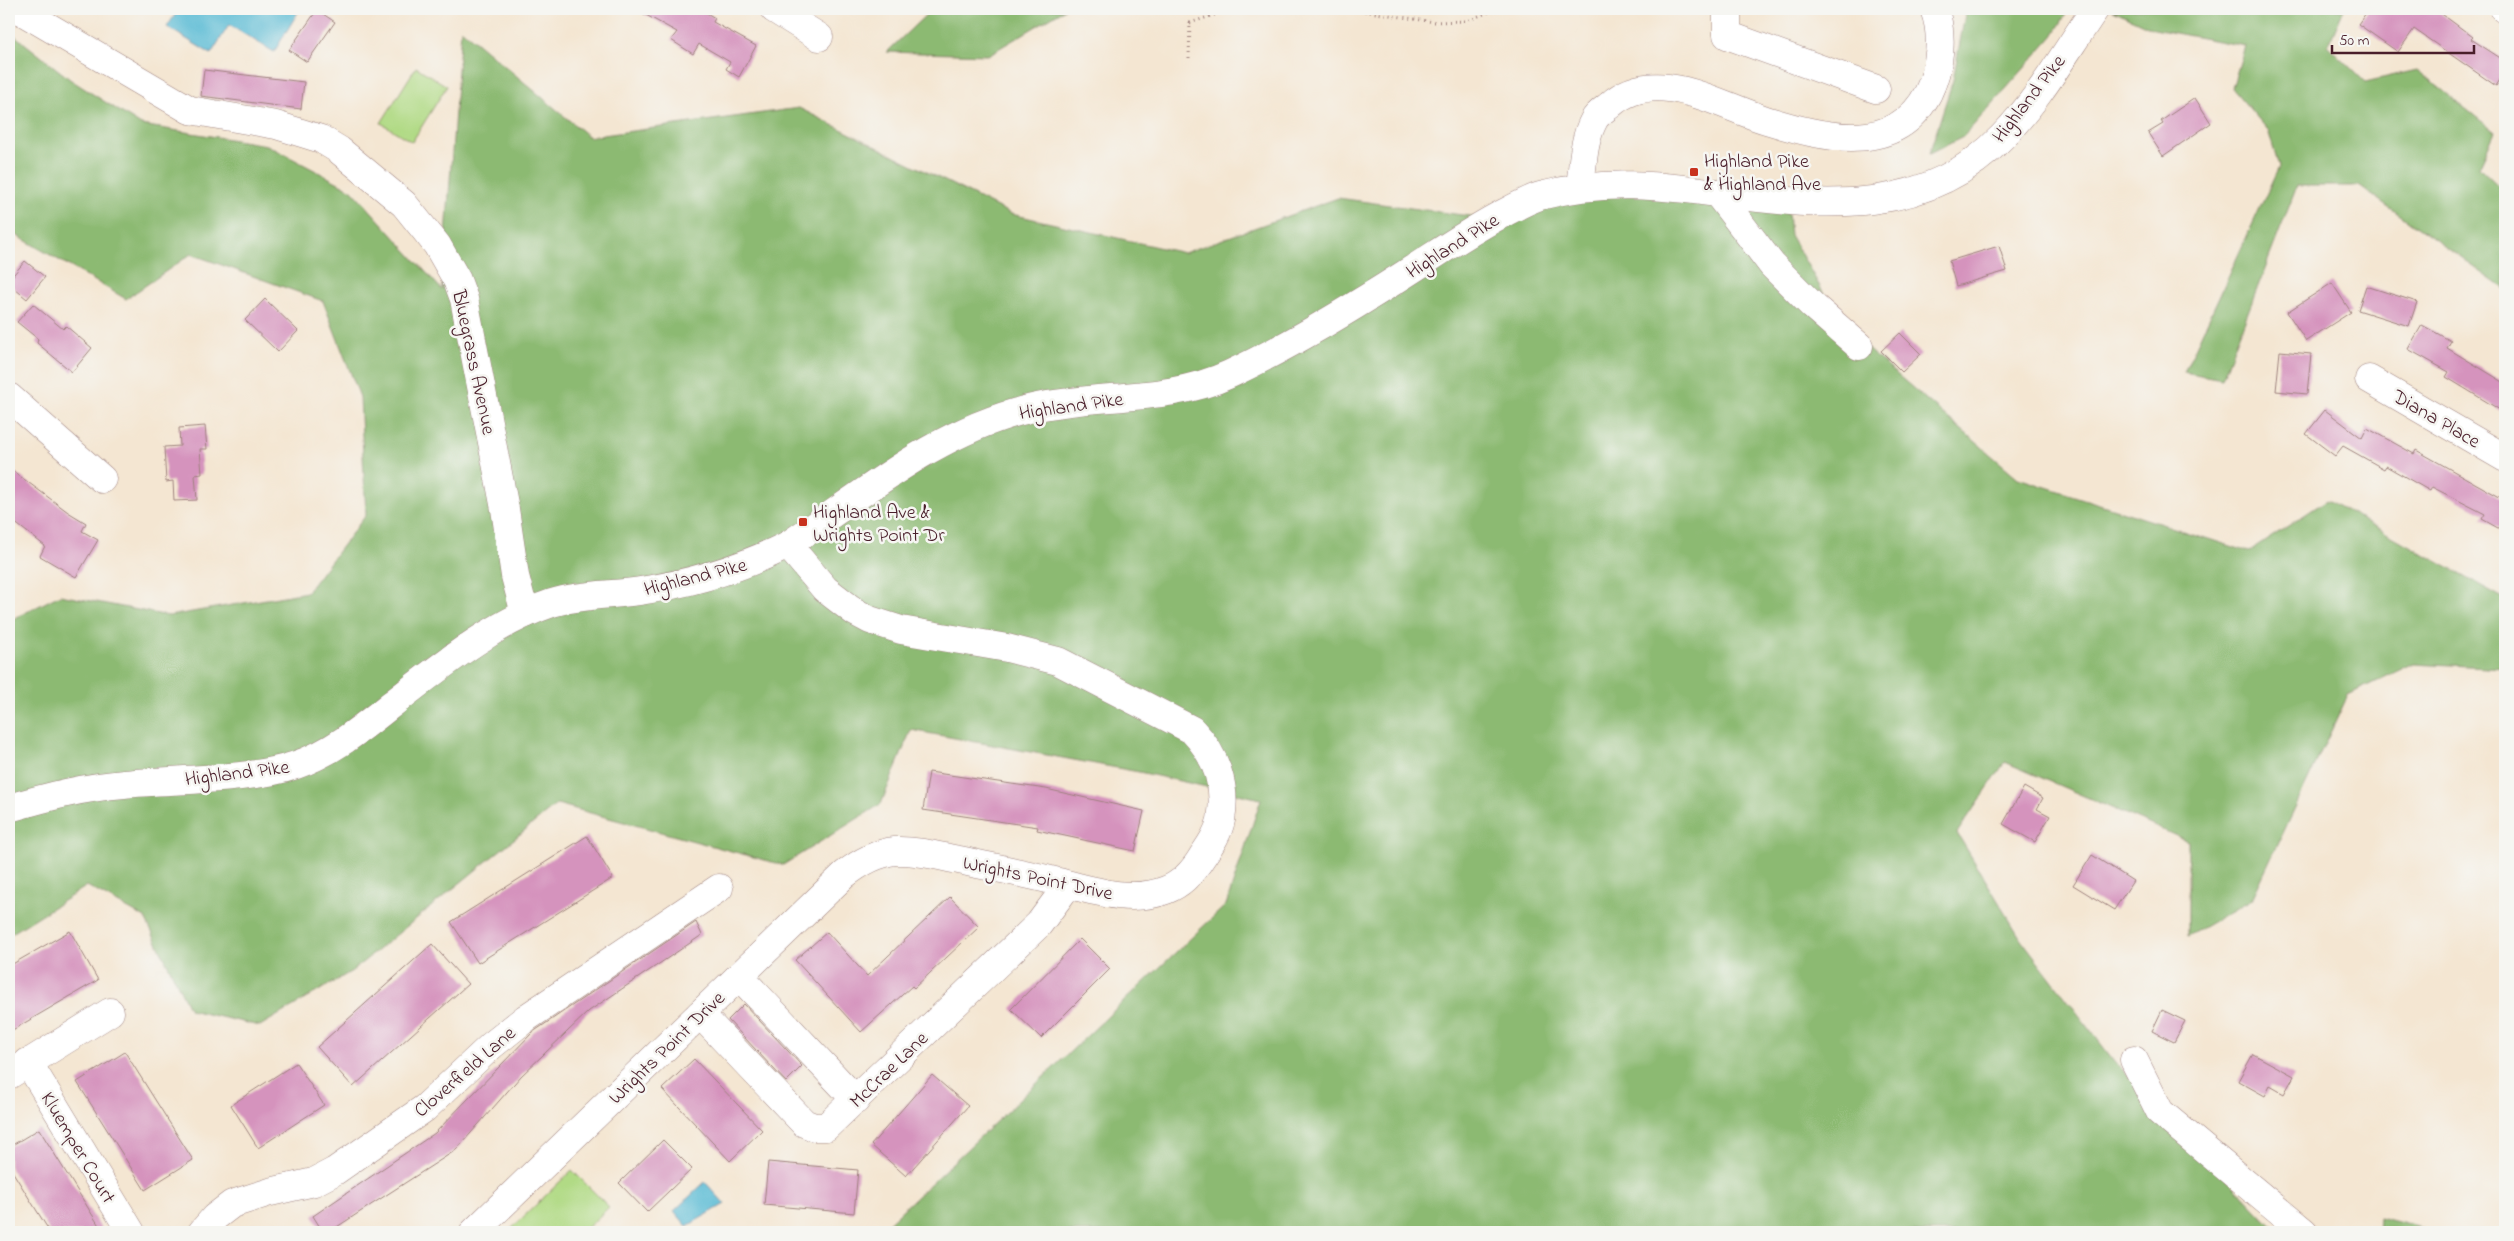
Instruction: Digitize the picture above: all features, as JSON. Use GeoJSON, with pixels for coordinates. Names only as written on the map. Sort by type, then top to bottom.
{"type":"FeatureCollection","features":[{"type":"Feature","properties":{"kind":"street","name":"Bluegrass Avenue"},"geometry":{"type":"LineString","coordinates":[[18,9],[190,110],[276,124],[321,139],[374,177],[404,204],[437,245],[457,280],[464,299],[505,509],[515,576],[525,614]]}},
{"type":"Feature","properties":{"kind":"street"},"geometry":{"type":"LineString","coordinates":[[774,9],[819,38]]}},
{"type":"Feature","properties":{"kind":"street"},"geometry":{"type":"LineString","coordinates":[[1727,9],[1727,35],[1876,89]]}},
{"type":"Feature","properties":{"kind":"street"},"geometry":{"type":"LineString","coordinates":[[1580,187],[1588,133],[1595,118],[1620,96],[1644,88],[1669,88],[1698,94],[1766,120],[1837,138],[1881,135],[1905,123],[1921,107],[1932,85],[1938,62],[1939,38],[1937,17],[1934,9]]}},
{"type":"Feature","properties":{"kind":"street","name":"Highland Pike"},"geometry":{"type":"LineString","coordinates":[[9,808],[60,794],[122,784],[249,774],[296,765],[353,735],[443,665],[525,614],[554,602],[642,590],[717,574],[764,557],[788,545],[909,461],[960,432],[999,416],[1038,406],[1160,395],[1207,384],[1294,340],[1400,277],[1481,225],[1535,198],[1580,187],[1605,184],[1658,185],[1788,202],[1859,203],[1920,190],[1952,177],[1968,167],[2003,136],[2034,98],[2095,9]]}},
{"type":"Feature","properties":{"kind":"street"},"geometry":{"type":"LineString","coordinates":[[1717,193],[1772,265],[1813,306],[1859,346]]}},
{"type":"Feature","properties":{"kind":"street","name":"Diana Place"},"geometry":{"type":"LineString","coordinates":[[2369,379],[2505,458]]}},
{"type":"Feature","properties":{"kind":"street"},"geometry":{"type":"LineString","coordinates":[[9,397],[102,479]]}},
{"type":"Feature","properties":{"kind":"street","name":"Wrights Point Drive"},"geometry":{"type":"LineString","coordinates":[[474,1232],[844,875],[858,864],[892,852],[913,851],[1068,884],[1104,894],[1138,896],[1167,890],[1185,878],[1197,865],[1215,838],[1223,810],[1222,782],[1214,760],[1201,739],[1192,730],[1092,676],[1058,661],[1007,648],[901,630],[870,620],[855,612],[825,588],[788,545]]}},
{"type":"Feature","properties":{"kind":"street","name":"McCrae Lane"},"geometry":{"type":"LineString","coordinates":[[700,1014],[804,1123],[814,1128],[826,1126],[856,1100],[1039,924],[1068,884]]}},
{"type":"Feature","properties":{"kind":"street","name":"Cloverfield Lane"},"geometry":{"type":"LineString","coordinates":[[202,1232],[215,1217],[232,1204],[270,1192],[314,1182],[335,1171],[425,1108],[491,1046],[526,1018],[719,888]]}},
{"type":"Feature","properties":{"kind":"street"},"geometry":{"type":"LineString","coordinates":[[740,976],[856,1100]]}},
{"type":"Feature","properties":{"kind":"street"},"geometry":{"type":"LineString","coordinates":[[18,1068],[110,1012]]}},
{"type":"Feature","properties":{"kind":"street"},"geometry":{"type":"LineString","coordinates":[[2134,1060],[2160,1112],[2304,1232]]}},
{"type":"Feature","properties":{"kind":"street","name":"Kluemper Court"},"geometry":{"type":"LineString","coordinates":[[18,1068],[131,1232]]}},
{"type":"Feature","properties":{"kind":"path"},"geometry":{"type":"LineString","coordinates":[[1189,58],[1190,23],[1232,9]]}},
{"type":"Feature","properties":{"kind":"path"},"geometry":{"type":"LineString","coordinates":[[1350,9],[1434,22],[1466,21],[1497,9]]}},
{"type":"Feature","properties":{"kind":"green space"},"geometry":{"type":"Polygon","coordinates":[[[932,9],[1065,9],[988,55],[887,52],[932,9]]]}},
{"type":"Feature","properties":{"kind":"green space"},"geometry":{"type":"Polygon","coordinates":[[[1966,9],[2069,9],[2053,36],[1963,137],[1929,154],[1953,80],[1966,9]]]}},
{"type":"Feature","properties":{"kind":"green space"},"geometry":{"type":"Polygon","coordinates":[[[2111,9],[2344,9],[2328,46],[2365,82],[2417,70],[2495,132],[2479,167],[2505,192],[2505,289],[2359,186],[2297,186],[2222,379],[2184,372],[2279,167],[2268,130],[2232,88],[2245,46],[2154,29],[2111,9]]]}},
{"type":"Feature","properties":{"kind":"green space"},"geometry":{"type":"Polygon","coordinates":[[[461,29],[589,137],[799,108],[1011,214],[1184,253],[1338,198],[1491,219],[1580,187],[1787,202],[1790,235],[1845,330],[2018,478],[2249,552],[2327,500],[2505,599],[2505,668],[2414,663],[2348,695],[2252,899],[2188,936],[2188,841],[2005,762],[1957,833],[2021,939],[2114,1061],[2278,1232],[879,1232],[1226,905],[1261,799],[1139,772],[911,730],[881,804],[783,865],[557,804],[352,971],[260,1026],[190,1010],[145,918],[87,886],[9,935],[9,621],[60,595],[169,616],[307,592],[366,515],[360,397],[323,301],[191,254],[126,299],[9,231],[9,31],[71,80],[141,125],[267,145],[352,190],[442,290],[461,29]]]}},
{"type":"Feature","properties":{"kind":"green space"},"geometry":{"type":"Polygon","coordinates":[[[416,67],[447,86],[412,142],[381,123],[416,67]]]}},
{"type":"Feature","properties":{"kind":"green space"},"geometry":{"type":"Polygon","coordinates":[[[572,1170],[609,1207],[583,1232],[508,1232],[572,1170]]]}},
{"type":"Feature","properties":{"kind":"green space"},"geometry":{"type":"Polygon","coordinates":[[[2379,1217],[2425,1229],[2431,1232],[2378,1232],[2379,1217]]]}},
{"type":"Feature","properties":{"kind":"water"},"geometry":{"type":"Polygon","coordinates":[[[179,9],[300,9],[274,52],[229,25],[211,54],[167,27],[179,9]]]}},
{"type":"Feature","properties":{"kind":"water"},"geometry":{"type":"Polygon","coordinates":[[[705,1182],[725,1204],[687,1226],[674,1211],[705,1182]]]}},
{"type":"Feature","properties":{"kind":"building"},"geometry":{"type":"Polygon","coordinates":[[[635,9],[700,9],[715,18],[713,22],[756,46],[739,77],[726,69],[730,62],[699,44],[693,54],[671,40],[677,32],[635,9]]]}},
{"type":"Feature","properties":{"kind":"building"},"geometry":{"type":"Polygon","coordinates":[[[2369,9],[2435,9],[2473,37],[2471,39],[2505,61],[2505,72],[2496,86],[2414,29],[2398,52],[2358,24],[2369,9]]]}},
{"type":"Feature","properties":{"kind":"building"},"geometry":{"type":"Polygon","coordinates":[[[317,10],[335,22],[307,62],[289,50],[317,10]]]}},
{"type":"Feature","properties":{"kind":"building"},"geometry":{"type":"Polygon","coordinates":[[[204,70],[304,82],[301,109],[201,96],[204,70]]]}},
{"type":"Feature","properties":{"kind":"building"},"geometry":{"type":"Polygon","coordinates":[[[2195,98],[2211,123],[2163,156],[2148,133],[2163,124],[2161,121],[2195,98]]]}},
{"type":"Feature","properties":{"kind":"building"},"geometry":{"type":"Polygon","coordinates":[[[1999,246],[2007,271],[1956,286],[1949,261],[1999,246]]]}},
{"type":"Feature","properties":{"kind":"building"},"geometry":{"type":"Polygon","coordinates":[[[25,261],[45,277],[27,299],[9,284],[9,280],[25,261]]]}},
{"type":"Feature","properties":{"kind":"building"},"geometry":{"type":"Polygon","coordinates":[[[2332,283],[2351,312],[2306,341],[2287,312],[2332,283]]]}},
{"type":"Feature","properties":{"kind":"building"},"geometry":{"type":"Polygon","coordinates":[[[2366,286],[2417,302],[2409,326],[2358,310],[2366,286]]]}},
{"type":"Feature","properties":{"kind":"building"},"geometry":{"type":"Polygon","coordinates":[[[265,299],[298,331],[278,352],[245,320],[265,299]]]}},
{"type":"Feature","properties":{"kind":"building"},"geometry":{"type":"Polygon","coordinates":[[[33,304],[63,329],[66,326],[92,348],[72,372],[37,343],[38,339],[17,322],[33,304]]]}},
{"type":"Feature","properties":{"kind":"building"},"geometry":{"type":"Polygon","coordinates":[[[2422,325],[2451,341],[2447,348],[2505,383],[2505,413],[2446,377],[2449,372],[2408,349],[2422,325]]]}},
{"type":"Feature","properties":{"kind":"building"},"geometry":{"type":"Polygon","coordinates":[[[1900,333],[1921,354],[1902,372],[1881,351],[1900,333]]]}},
{"type":"Feature","properties":{"kind":"building"},"geometry":{"type":"Polygon","coordinates":[[[2280,351],[2311,354],[2307,394],[2276,391],[2280,351]]]}},
{"type":"Feature","properties":{"kind":"building"},"geometry":{"type":"Polygon","coordinates":[[[2325,410],[2362,438],[2367,428],[2414,454],[2416,450],[2505,500],[2505,532],[2482,519],[2485,514],[2432,487],[2430,491],[2386,466],[2384,469],[2343,446],[2335,456],[2306,434],[2325,410]]]}},
{"type":"Feature","properties":{"kind":"building"},"geometry":{"type":"Polygon","coordinates":[[[205,426],[207,449],[200,449],[202,474],[195,475],[197,500],[174,501],[173,481],[166,482],[164,447],[180,446],[179,428],[205,426]]]}},
{"type":"Feature","properties":{"kind":"building"},"geometry":{"type":"Polygon","coordinates":[[[9,468],[68,512],[86,523],[82,531],[98,540],[76,577],[40,556],[45,546],[9,518],[9,468]]]}},
{"type":"Feature","properties":{"kind":"building"},"geometry":{"type":"Polygon","coordinates":[[[929,772],[1046,789],[1144,811],[1135,851],[1037,830],[1038,827],[923,810],[929,772]]]}},
{"type":"Feature","properties":{"kind":"building"},"geometry":{"type":"Polygon","coordinates":[[[2024,787],[2043,798],[2037,809],[2050,816],[2035,842],[2003,824],[2024,787]]]}},
{"type":"Feature","properties":{"kind":"building"},"geometry":{"type":"Polygon","coordinates":[[[587,836],[613,878],[478,963],[451,922],[587,836]]]}},
{"type":"Feature","properties":{"kind":"building"},"geometry":{"type":"Polygon","coordinates":[[[2092,855],[2133,881],[2114,910],[2073,885],[2092,855]]]}},
{"type":"Feature","properties":{"kind":"building"},"geometry":{"type":"Polygon","coordinates":[[[950,897],[979,927],[914,988],[912,986],[861,1032],[795,960],[827,932],[867,976],[950,897]]]}},
{"type":"Feature","properties":{"kind":"building"},"geometry":{"type":"Polygon","coordinates":[[[696,922],[702,935],[589,1011],[521,1076],[456,1150],[329,1232],[323,1232],[313,1216],[435,1133],[533,1032],[696,922]]]}},
{"type":"Feature","properties":{"kind":"building"},"geometry":{"type":"Polygon","coordinates":[[[70,931],[98,980],[9,1032],[9,966],[70,931]]]}},
{"type":"Feature","properties":{"kind":"building"},"geometry":{"type":"Polygon","coordinates":[[[1080,939],[1110,969],[1041,1038],[1011,1009],[1080,939]]]}},
{"type":"Feature","properties":{"kind":"building"},"geometry":{"type":"Polygon","coordinates":[[[432,944],[468,984],[353,1087],[317,1047],[432,944]]]}},
{"type":"Feature","properties":{"kind":"building"},"geometry":{"type":"Polygon","coordinates":[[[744,1004],[802,1066],[786,1082],[728,1020],[744,1004]]]}},
{"type":"Feature","properties":{"kind":"building"},"geometry":{"type":"Polygon","coordinates":[[[2162,1010],[2185,1021],[2174,1042],[2152,1031],[2162,1010]]]}},
{"type":"Feature","properties":{"kind":"building"},"geometry":{"type":"Polygon","coordinates":[[[125,1052],[193,1160],[145,1190],[77,1082],[125,1052]]]}},
{"type":"Feature","properties":{"kind":"building"},"geometry":{"type":"Polygon","coordinates":[[[2253,1054],[2294,1076],[2284,1094],[2270,1086],[2265,1096],[2238,1081],[2253,1054]]]}},
{"type":"Feature","properties":{"kind":"building"},"geometry":{"type":"Polygon","coordinates":[[[694,1059],[762,1130],[730,1161],[662,1089],[694,1059]]]}},
{"type":"Feature","properties":{"kind":"building"},"geometry":{"type":"Polygon","coordinates":[[[296,1063],[324,1105],[258,1148],[231,1105],[296,1063]]]}},
{"type":"Feature","properties":{"kind":"building"},"geometry":{"type":"Polygon","coordinates":[[[932,1075],[968,1106],[906,1176],[871,1145],[932,1075]]]}},
{"type":"Feature","properties":{"kind":"building"},"geometry":{"type":"Polygon","coordinates":[[[39,1129],[103,1232],[50,1232],[9,1166],[9,1147],[39,1129]]]}},
{"type":"Feature","properties":{"kind":"building"},"geometry":{"type":"Polygon","coordinates":[[[663,1140],[692,1169],[647,1212],[619,1183],[663,1140]]]}},
{"type":"Feature","properties":{"kind":"building"},"geometry":{"type":"Polygon","coordinates":[[[768,1162],[858,1170],[854,1213],[764,1205],[768,1162]]]}},
{"type":"Feature","properties":{"kind":"place","name":"Highland Pike & Highland Ave"},"geometry":{"type":"Point","coordinates":[1694,172]}},
{"type":"Feature","properties":{"kind":"place","name":"Highland Ave & Wrights Point Dr"},"geometry":{"type":"Point","coordinates":[803,522]}}]}
